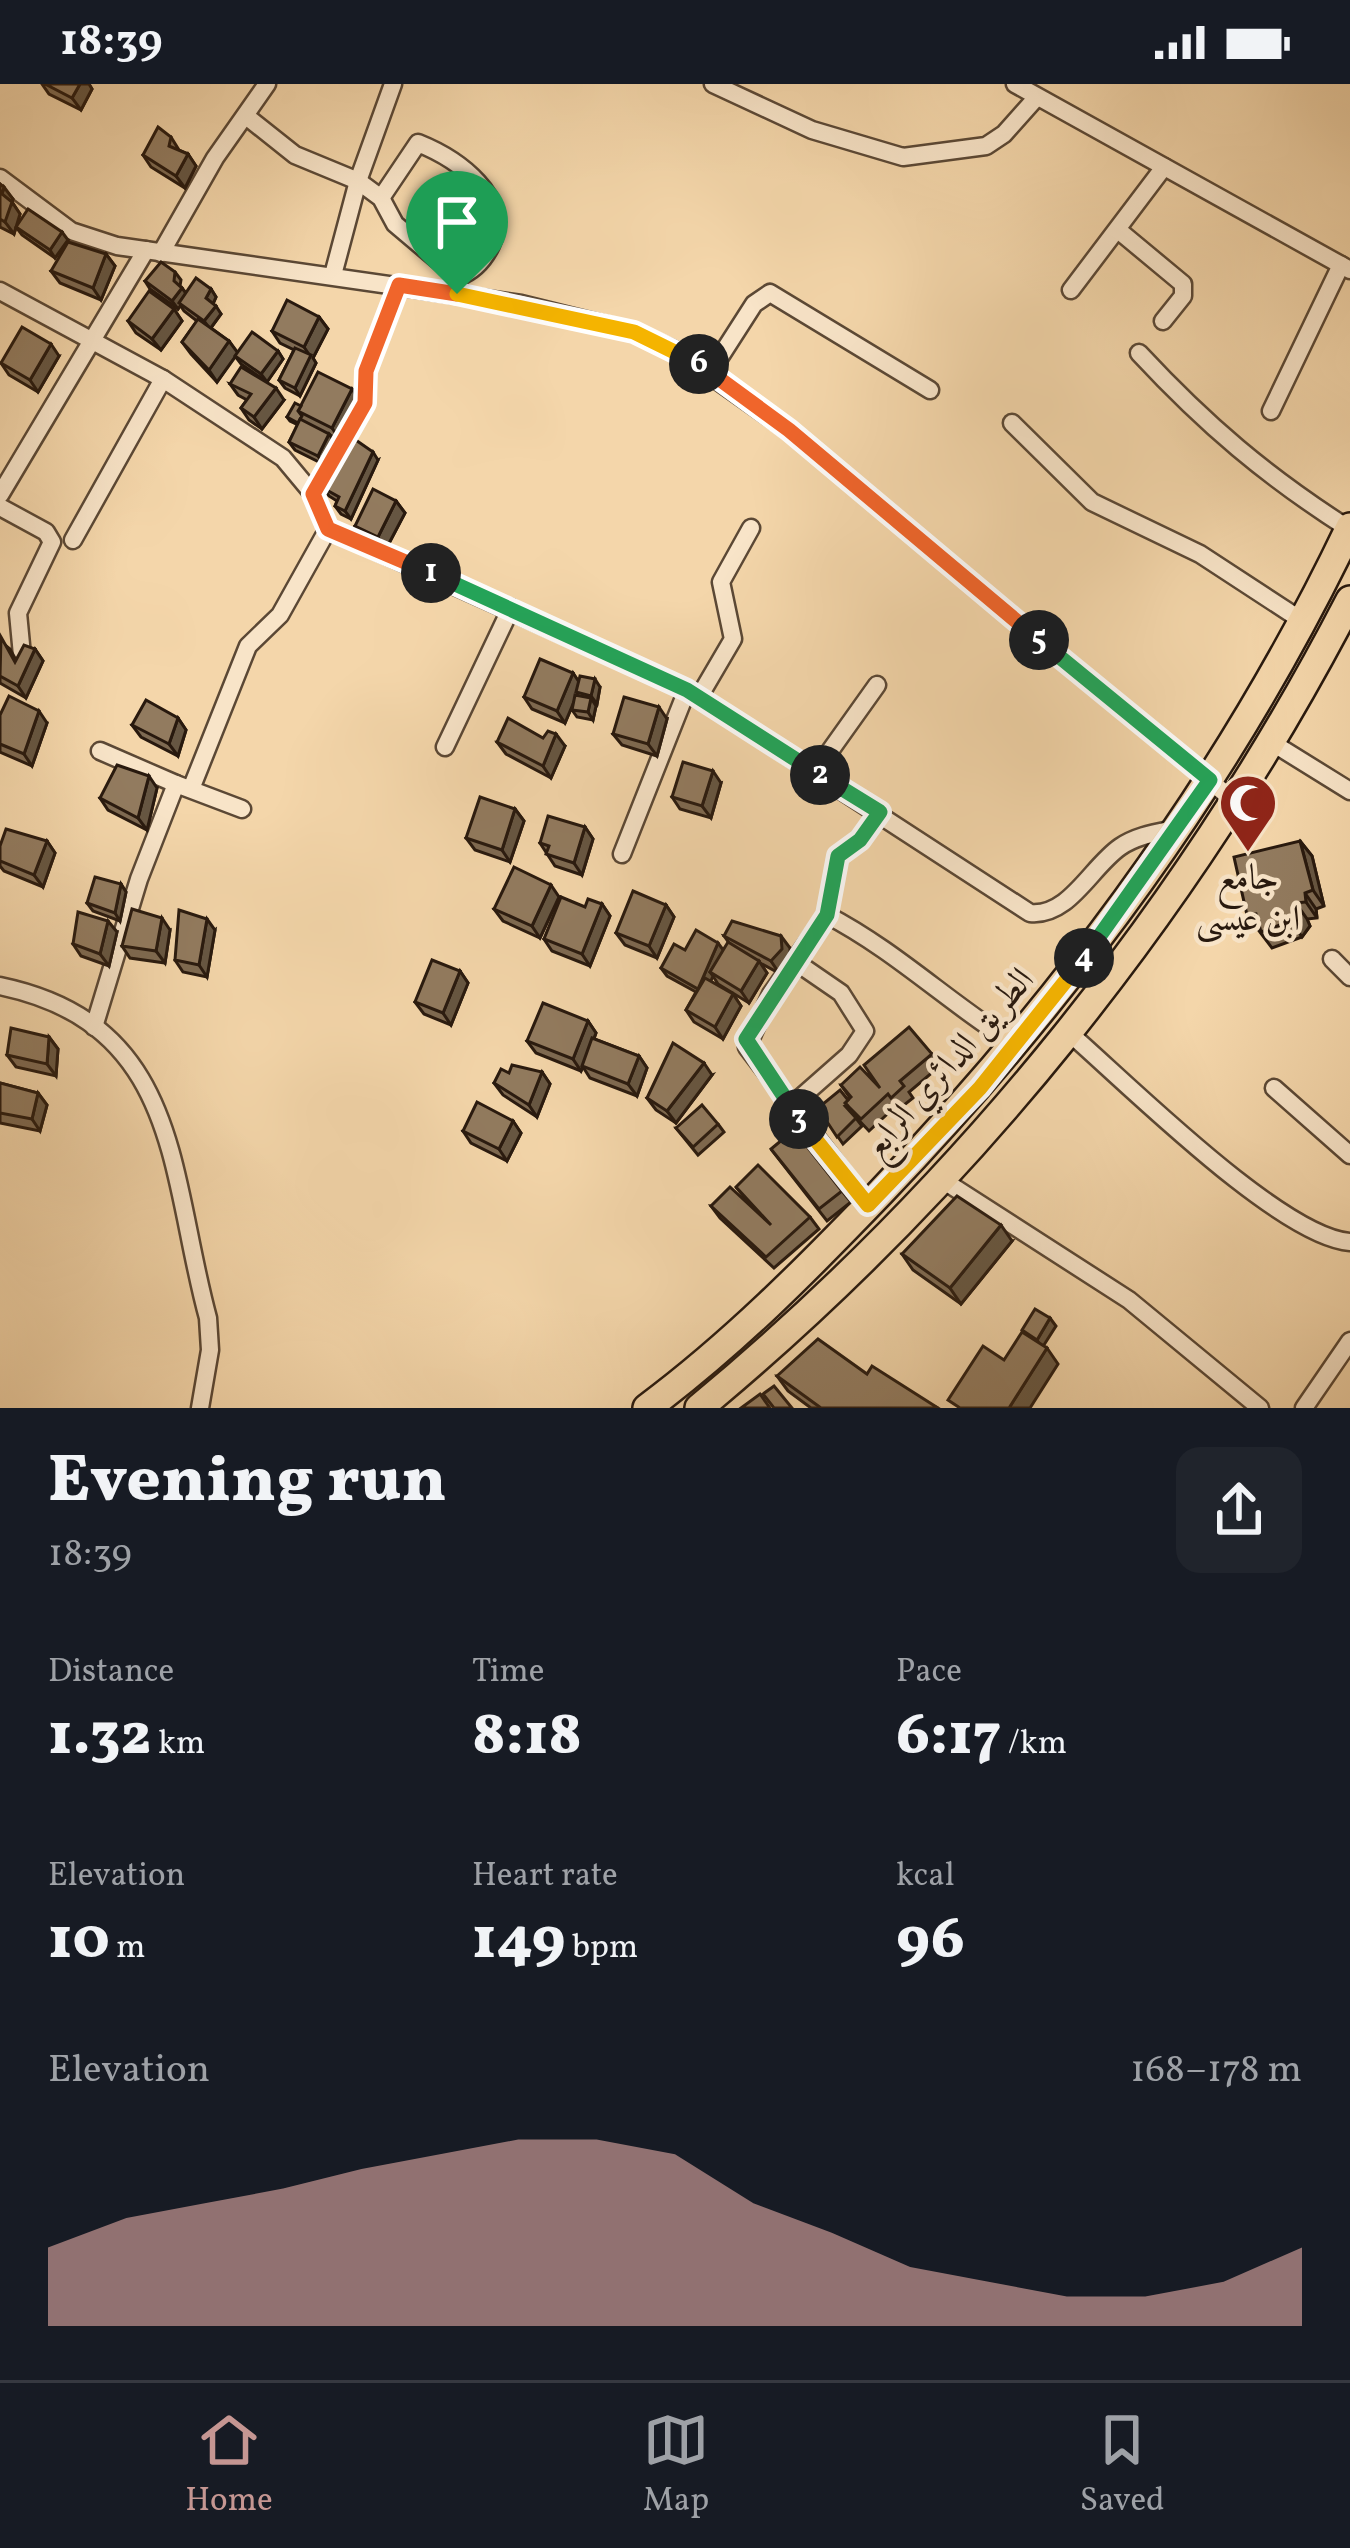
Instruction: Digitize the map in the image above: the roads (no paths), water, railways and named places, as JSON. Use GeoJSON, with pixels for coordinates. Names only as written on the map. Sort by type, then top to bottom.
{"type":"FeatureCollection","features":[{"type":"Feature","properties":{"kind":"main road","name":"الطريق الدائري الرابع"},"geometry":{"type":"LineString","coordinates":[[647,1408],[799,1278],[1016,1045],[1180,828],[1304,622],[1350,528]]}},
{"type":"Feature","properties":{"kind":"main road","name":"الطريق الدائري الرابع"},"geometry":{"type":"LineString","coordinates":[[699,1408],[852,1271],[941,1179],[1067,1030],[1233,800],[1341,639],[1350,600]]}},
{"type":"Feature","properties":{"kind":"street"},"geometry":{"type":"LineString","coordinates":[[0,495],[95,340],[264,89],[242,84]]}},
{"type":"Feature","properties":{"kind":"street"},"geometry":{"type":"LineString","coordinates":[[333,274],[358,181],[393,84]]}},
{"type":"Feature","properties":{"kind":"street"},"geometry":{"type":"LineString","coordinates":[[713,84],[812,130],[903,157],[986,146],[1004,134],[1037,97]]}},
{"type":"Feature","properties":{"kind":"street"},"geometry":{"type":"LineString","coordinates":[[1015,84],[1346,268],[1270,410]]}},
{"type":"Feature","properties":{"kind":"street"},"geometry":{"type":"LineString","coordinates":[[246,116],[295,155],[358,181],[382,198],[395,224],[457,285]]}},
{"type":"Feature","properties":{"kind":"street"},"geometry":{"type":"LineString","coordinates":[[382,198],[418,143],[440,153],[487,192],[498,213],[495,237],[485,256],[457,285]]}},
{"type":"Feature","properties":{"kind":"street"},"geometry":{"type":"LineString","coordinates":[[1071,290],[1164,167]]}},
{"type":"Feature","properties":{"kind":"street"},"geometry":{"type":"LineString","coordinates":[[0,178],[71,231],[153,252],[399,285],[457,285],[634,332],[711,371],[1233,800]]}},
{"type":"Feature","properties":{"kind":"street"},"geometry":{"type":"LineString","coordinates":[[1118,230],[1183,284],[1184,296],[1163,321]]}},
{"type":"Feature","properties":{"kind":"street"},"geometry":{"type":"LineString","coordinates":[[313,494],[365,403],[366,371],[399,285]]}},
{"type":"Feature","properties":{"kind":"street"},"geometry":{"type":"LineString","coordinates":[[0,291],[95,340],[284,458],[313,494],[328,529],[693,693],[1039,914],[1064,902],[1118,848],[1180,828]]}},
{"type":"Feature","properties":{"kind":"street"},"geometry":{"type":"LineString","coordinates":[[711,371],[754,304],[770,293],[930,390]]}},
{"type":"Feature","properties":{"kind":"street"},"geometry":{"type":"LineString","coordinates":[[1139,353],[1208,427],[1256,468],[1350,528]]}},
{"type":"Feature","properties":{"kind":"street"},"geometry":{"type":"LineString","coordinates":[[73,540],[163,380]]}},
{"type":"Feature","properties":{"kind":"street"},"geometry":{"type":"LineString","coordinates":[[1012,423],[1092,502],[1214,562],[1304,622]]}},
{"type":"Feature","properties":{"kind":"street"},"geometry":{"type":"LineString","coordinates":[[0,507],[46,532],[52,542],[18,613],[22,655]]}},
{"type":"Feature","properties":{"kind":"street"},"geometry":{"type":"LineString","coordinates":[[622,854],[693,693],[733,639],[720,590],[751,528]]}},
{"type":"Feature","properties":{"kind":"street"},"geometry":{"type":"LineString","coordinates":[[94,1027],[139,879],[248,646],[280,615],[328,529]]}},
{"type":"Feature","properties":{"kind":"street"},"geometry":{"type":"LineString","coordinates":[[445,747],[511,608]]}},
{"type":"Feature","properties":{"kind":"street"},"geometry":{"type":"LineString","coordinates":[[815,772],[877,685]]}},
{"type":"Feature","properties":{"kind":"street"},"geometry":{"type":"LineString","coordinates":[[1271,742],[1350,791]]}},
{"type":"Feature","properties":{"kind":"street"},"geometry":{"type":"LineString","coordinates":[[100,751],[242,809]]}},
{"type":"Feature","properties":{"kind":"street"},"geometry":{"type":"LineString","coordinates":[[868,1205],[790,1107],[746,1039],[793,960],[827,915],[838,856],[860,840],[880,812]]}},
{"type":"Feature","properties":{"kind":"street"},"geometry":{"type":"LineString","coordinates":[[827,915],[897,956],[945,999],[1016,1045]]}},
{"type":"Feature","properties":{"kind":"street"},"geometry":{"type":"LineString","coordinates":[[1332,959],[1350,977]]}},
{"type":"Feature","properties":{"kind":"street"},"geometry":{"type":"LineString","coordinates":[[790,1107],[849,1055],[865,1031],[841,993],[793,960]]}},
{"type":"Feature","properties":{"kind":"street"},"geometry":{"type":"LineString","coordinates":[[0,986],[50,1003],[94,1027],[147,1084],[164,1120],[210,1332],[200,1408]]}},
{"type":"Feature","properties":{"kind":"street"},"geometry":{"type":"LineString","coordinates":[[1067,1030],[1246,1185],[1326,1238],[1350,1242]]}},
{"type":"Feature","properties":{"kind":"street"},"geometry":{"type":"LineString","coordinates":[[1274,1088],[1350,1155]]}},
{"type":"Feature","properties":{"kind":"street"},"geometry":{"type":"LineString","coordinates":[[941,1179],[1129,1300],[1260,1408]]}},
{"type":"Feature","properties":{"kind":"street"},"geometry":{"type":"LineString","coordinates":[[1304,1408],[1350,1341]]}},
{"type":"Feature","properties":{"kind":"place","name":"جامع ابن عيسى"},"geometry":{"type":"Point","coordinates":[1248,854]}}]}
